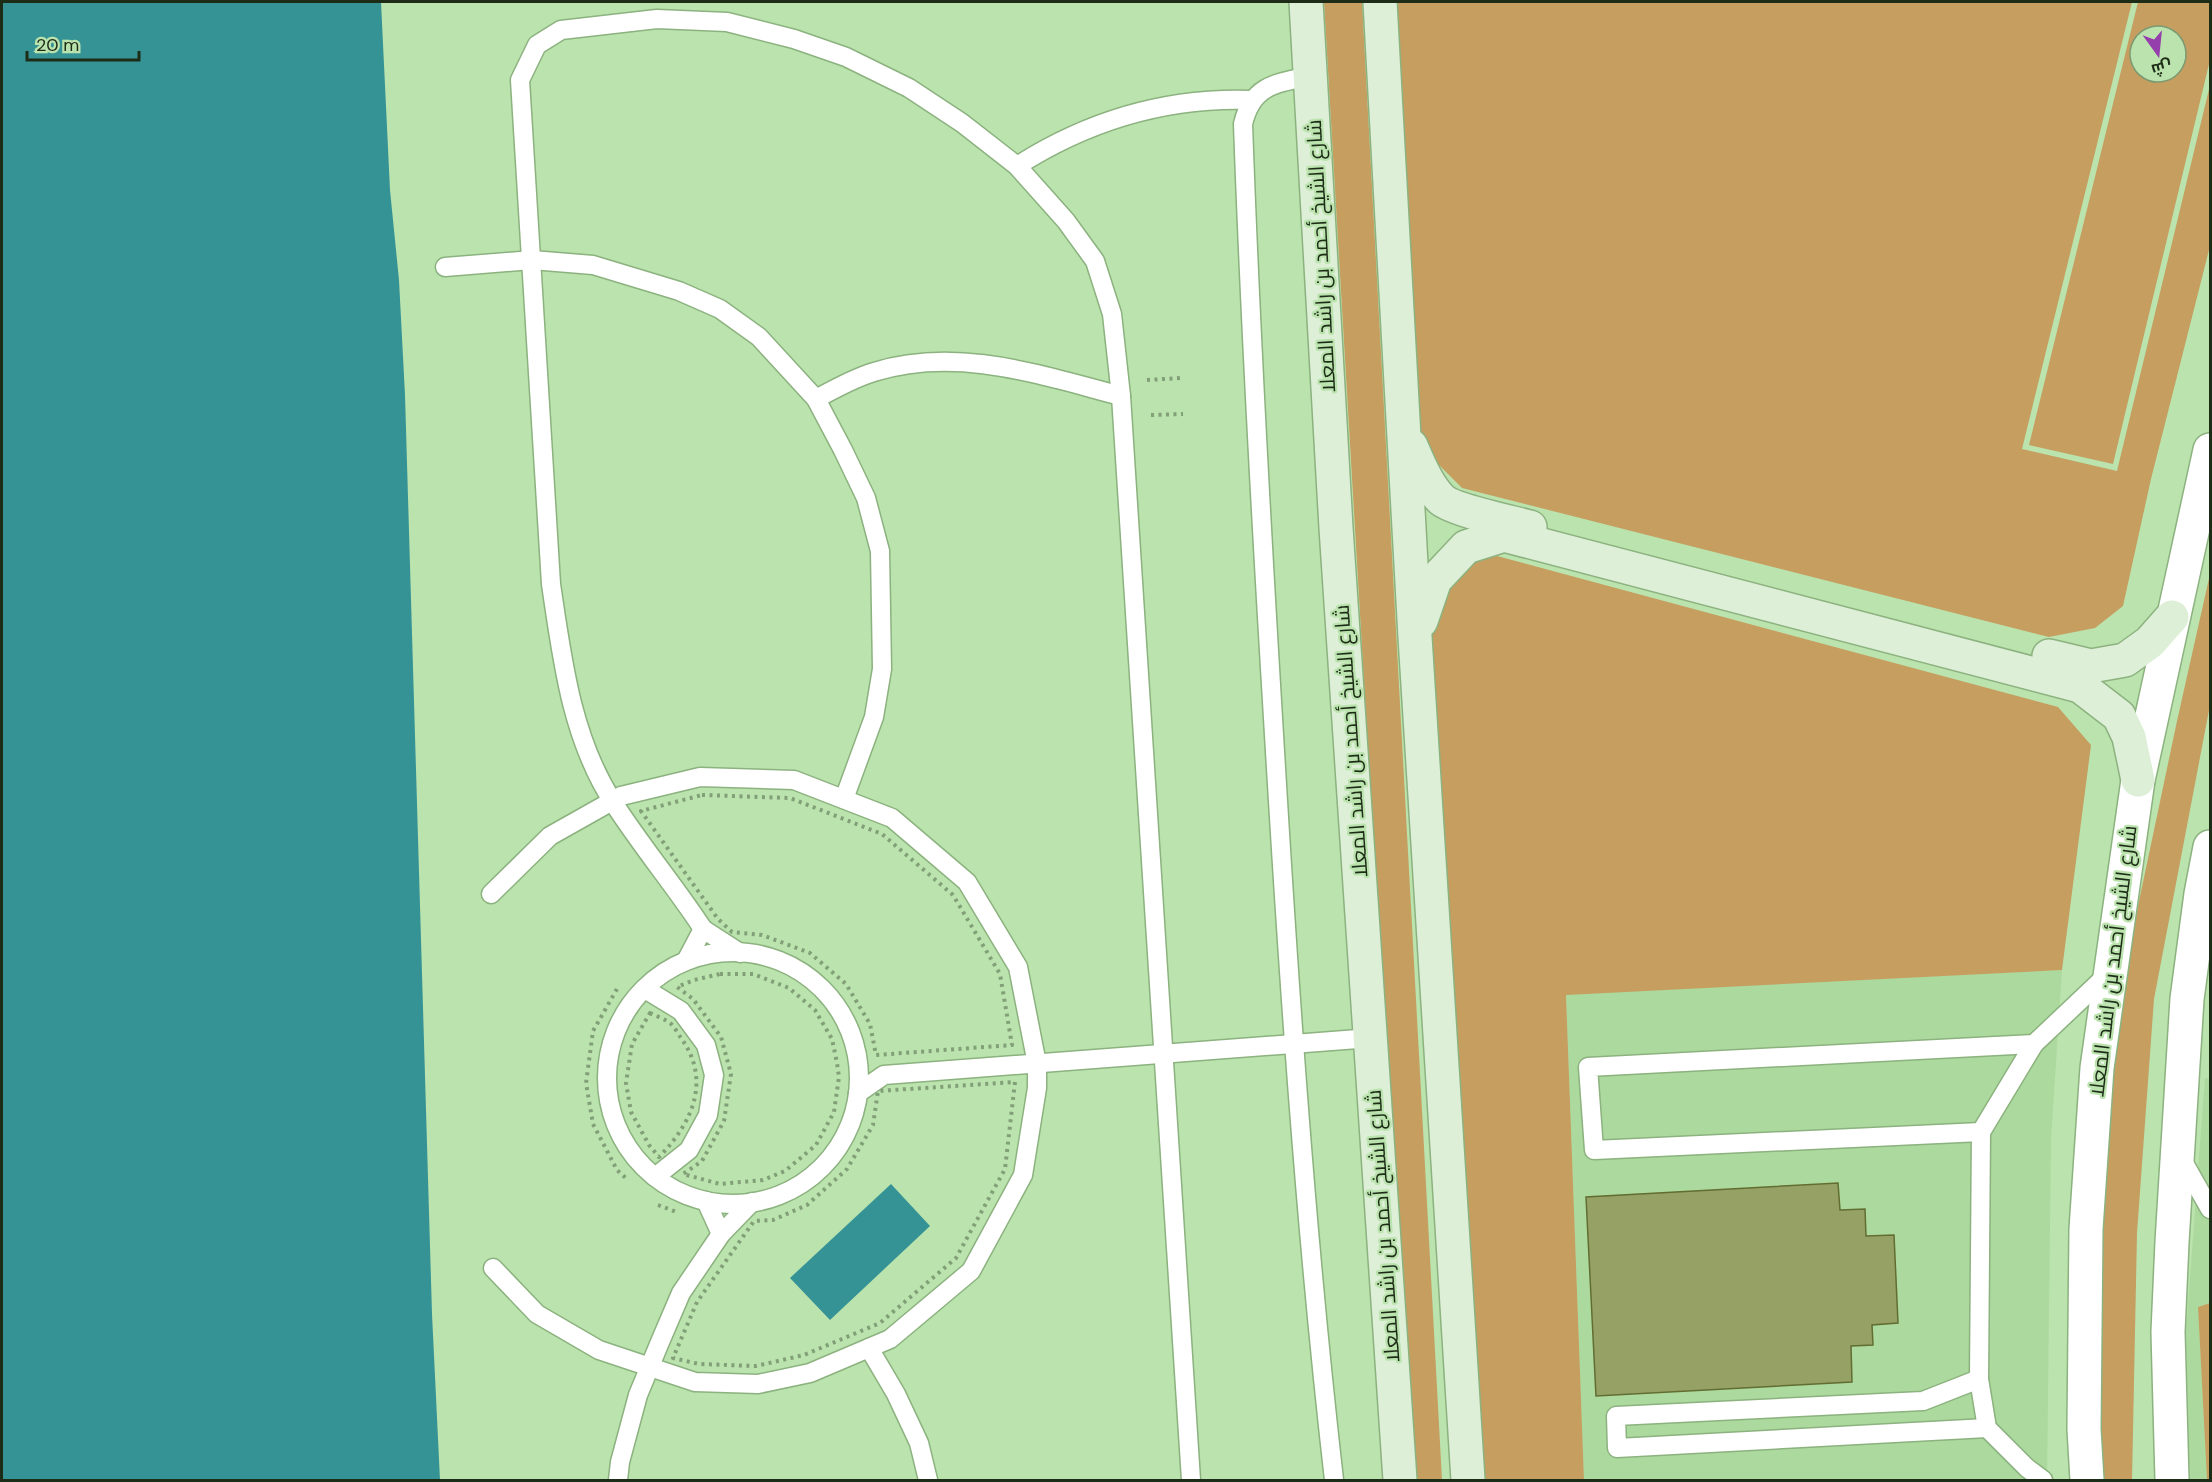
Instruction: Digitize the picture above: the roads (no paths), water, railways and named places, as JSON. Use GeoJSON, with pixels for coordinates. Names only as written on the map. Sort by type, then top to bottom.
{"type":"FeatureCollection","features":[{"type":"Feature","properties":{"kind":"main road","name":"شارع الشيخ أحمد بن راشد المعلا"},"geometry":{"type":"LineString","coordinates":[[1306,2],[1336,528],[1400,1480]]}},
{"type":"Feature","properties":{"kind":"main road"},"geometry":{"type":"LineString","coordinates":[[1380,2],[1415,637],[1468,1480]]}},
{"type":"Feature","properties":{"kind":"main road"},"geometry":{"type":"LineString","coordinates":[[1405,432],[1423,474],[1442,501],[1485,516],[2091,666],[2125,660],[2150,642],[2172,617]]}},
{"type":"Feature","properties":{"kind":"main road"},"geometry":{"type":"LineString","coordinates":[[1415,637],[1435,580],[1466,547],[1504,536],[2080,686],[2119,716],[2129,737],[2138,780]]}},
{"type":"Feature","properties":{"kind":"street","name":"شارع الشيخ أحمد بن راشد المعلا"},"geometry":{"type":"LineString","coordinates":[[2087,1480],[2084,1429],[2086,1229],[2097,1068],[2138,780],[2172,617],[2211,450]]}},
{"type":"Feature","properties":{"kind":"street"},"geometry":{"type":"LineString","coordinates":[[2172,1480],[2168,1332],[2172,1242],[2187,999],[2205,904],[2211,847]]}},
{"type":"Feature","properties":{"kind":"lane"},"geometry":{"type":"LineString","coordinates":[[741,954],[703,929],[612,801],[585,747],[563,666],[551,584],[520,80],[537,45],[561,30],[657,18],[727,22],[794,39],[846,57],[909,88],[962,123],[1017,166],[1066,221],[1095,261],[1112,314],[1121,396],[1191,1480]]}},
{"type":"Feature","properties":{"kind":"lane"},"geometry":{"type":"LineString","coordinates":[[1311,76],[1277,83],[1263,90],[1252,100],[1243,124],[1243,137],[1284,920],[1317,1335],[1334,1480]]}},
{"type":"Feature","properties":{"kind":"lane"},"geometry":{"type":"LineString","coordinates":[[1017,166],[1073,134],[1114,118],[1158,106],[1181,103],[1228,99],[1252,100]]}},
{"type":"Feature","properties":{"kind":"lane"},"geometry":{"type":"LineString","coordinates":[[445,267],[532,260],[593,265],[680,291],[720,309],[759,337],[816,399],[866,498],[880,551],[882,669],[874,717],[844,799]]}},
{"type":"Feature","properties":{"kind":"lane"},"geometry":{"type":"LineString","coordinates":[[816,399],[874,372],[935,362],[978,362],[1033,372],[1121,396]]}},
{"type":"Feature","properties":{"kind":"lane"},"geometry":{"type":"LineString","coordinates":[[491,894],[550,837],[621,796],[699,777],[794,780],[892,818],[967,882],[1018,968],[1037,1064],[1036,1088],[1023,1175],[971,1270],[890,1339],[810,1372],[758,1384],[695,1382],[599,1350],[537,1314],[493,1268]]}},
{"type":"Feature","properties":{"kind":"lane"},"geometry":{"type":"LineString","coordinates":[[686,961],[703,929]]}},
{"type":"Feature","properties":{"kind":"lane"},"geometry":{"type":"LineString","coordinates":[[718,953],[758,955],[800,971],[830,997],[851,1031],[860,1076],[853,1119],[831,1158],[796,1188],[768,1201],[718,1204],[666,1187],[633,1158],[612,1118],[606,1083],[612,1038],[633,1001],[645,988],[656,978],[686,961],[718,953]]}},
{"type":"Feature","properties":{"kind":"lane"},"geometry":{"type":"LineString","coordinates":[[2043,1480],[2027,1468],[1987,1428],[1979,1379],[1981,1132],[2034,1044],[2109,973]]}},
{"type":"Feature","properties":{"kind":"lane"},"geometry":{"type":"LineString","coordinates":[[645,988],[681,1011],[706,1045],[714,1075],[708,1115],[689,1150],[655,1177]]}},
{"type":"Feature","properties":{"kind":"lane"},"geometry":{"type":"LineString","coordinates":[[858,1093],[884,1075],[1371,1038]]}},
{"type":"Feature","properties":{"kind":"lane"},"geometry":{"type":"LineString","coordinates":[[1981,1132],[1594,1150],[1588,1067],[2034,1044]]}},
{"type":"Feature","properties":{"kind":"lane"},"geometry":{"type":"LineString","coordinates":[[856,1059],[884,1075]]}},
{"type":"Feature","properties":{"kind":"lane"},"geometry":{"type":"LineString","coordinates":[[2179,1153],[2211,1209]]}},
{"type":"Feature","properties":{"kind":"lane"},"geometry":{"type":"LineString","coordinates":[[706,1201],[728,1239]]}},
{"type":"Feature","properties":{"kind":"lane"},"geometry":{"type":"LineString","coordinates":[[618,1480],[620,1462],[638,1395],[681,1293],[728,1239],[752,1202]]}},
{"type":"Feature","properties":{"kind":"lane"},"geometry":{"type":"LineString","coordinates":[[869,1348],[896,1394],[919,1443],[928,1480]]}},
{"type":"Feature","properties":{"kind":"lane"},"geometry":{"type":"LineString","coordinates":[[1979,1379],[1923,1401],[1616,1416],[1617,1448],[1987,1428]]}},
{"type":"Feature","properties":{"kind":"water"},"geometry":{"type":"Polygon","coordinates":[[[2,2],[381,2],[390,190],[399,280],[405,395],[432,1314],[440,1480],[2,1480],[2,2]]]}},
{"type":"Feature","properties":{"kind":"water"},"geometry":{"type":"Polygon","coordinates":[[[891,1184],[930,1226],[830,1320],[790,1278],[891,1184]]]}}]}
